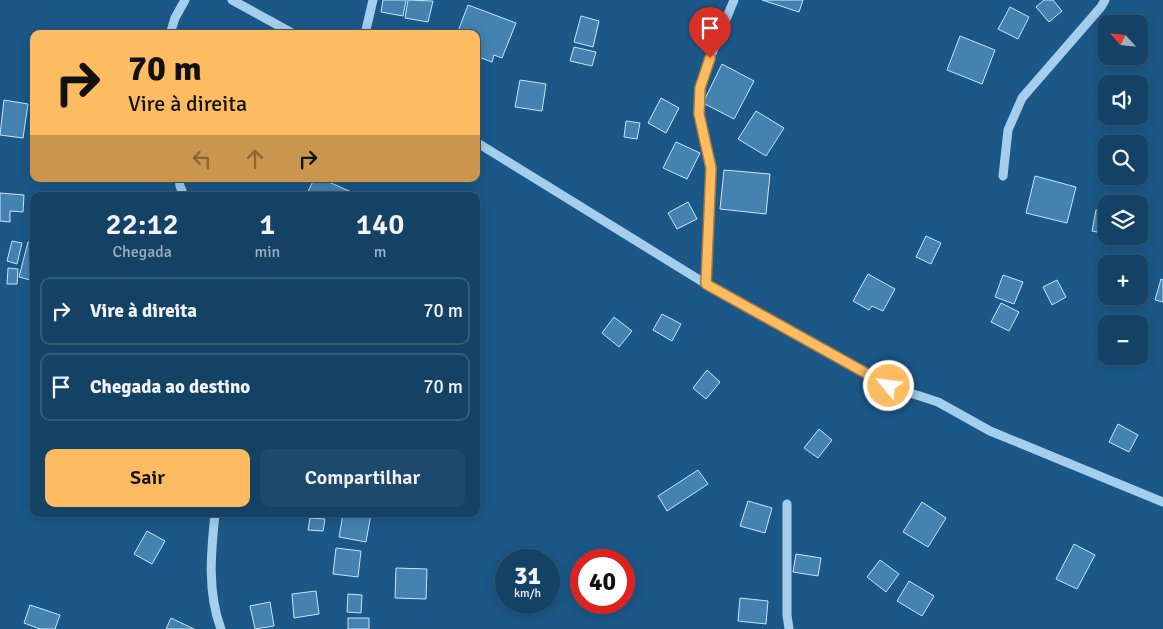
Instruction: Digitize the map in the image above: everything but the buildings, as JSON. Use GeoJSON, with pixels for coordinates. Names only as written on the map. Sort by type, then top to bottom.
{"type":"FeatureCollection","features":[{"type":"Feature","properties":{"kind":"street"},"geometry":{"type":"LineString","coordinates":[[171,30],[175,18],[185,0]]}},
{"type":"Feature","properties":{"kind":"street"},"geometry":{"type":"LineString","coordinates":[[232,0],[287,30]]}},
{"type":"Feature","properties":{"kind":"street"},"geometry":{"type":"LineString","coordinates":[[366,30],[373,0]]}},
{"type":"Feature","properties":{"kind":"street"},"geometry":{"type":"LineString","coordinates":[[706,284],[711,168],[699,114],[700,88],[734,0]]}},
{"type":"Feature","properties":{"kind":"street"},"geometry":{"type":"LineString","coordinates":[[1003,176],[1008,130],[1022,98],[1102,7],[1105,0]]}},
{"type":"Feature","properties":{"kind":"street"},"geometry":{"type":"LineString","coordinates":[[480,144],[706,284],[889,386],[938,402],[990,431],[1163,502]]}},
{"type":"Feature","properties":{"kind":"street"},"geometry":{"type":"LineString","coordinates":[[787,504],[787,615],[789,629]]}},
{"type":"Feature","properties":{"kind":"street"},"geometry":{"type":"LineString","coordinates":[[215,517],[210,563],[214,612],[221,629]]}},
{"type":"Feature","properties":{"kind":"route"},"geometry":{"type":"LineString","coordinates":[[710,58],[700,88],[699,114],[711,168],[706,284],[889,386]]}}]}
